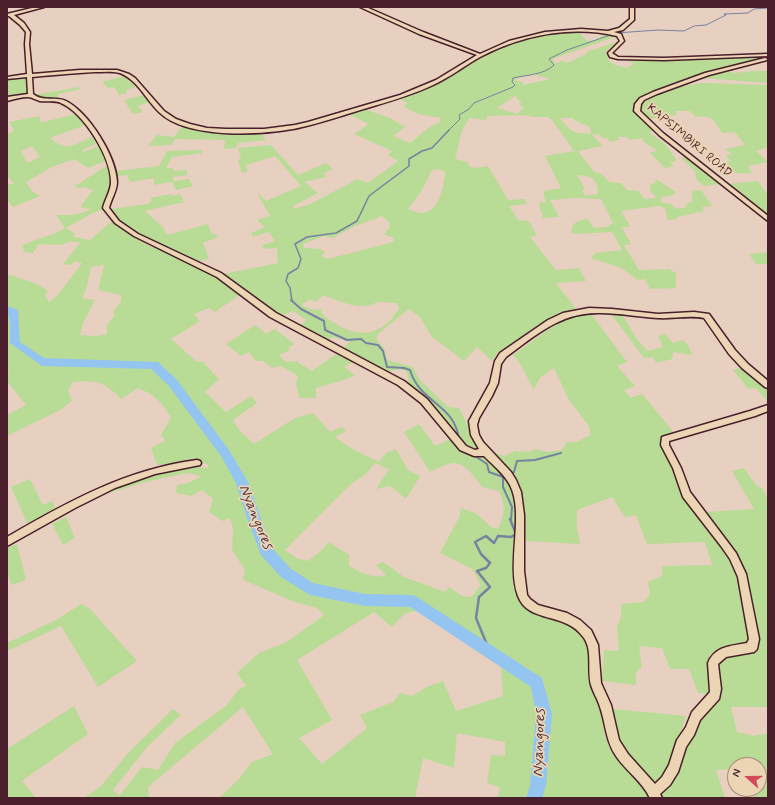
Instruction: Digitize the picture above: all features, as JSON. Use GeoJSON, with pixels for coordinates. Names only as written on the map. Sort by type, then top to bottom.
{"type":"FeatureCollection","features":[{"type":"Feature","properties":{"kind":"street"},"geometry":{"type":"LineString","coordinates":[[9,15],[42,7]]}},
{"type":"Feature","properties":{"kind":"street"},"geometry":{"type":"LineString","coordinates":[[362,7],[421,33],[480,55]]}},
{"type":"Feature","properties":{"kind":"street"},"geometry":{"type":"LineString","coordinates":[[611,33],[621,29],[632,19],[632,7]]}},
{"type":"Feature","properties":{"kind":"street"},"geometry":{"type":"LineString","coordinates":[[9,15],[22,24],[28,32],[31,95]]}},
{"type":"Feature","properties":{"kind":"street"},"geometry":{"type":"LineString","coordinates":[[7,78],[92,71],[120,72],[133,80],[172,120],[198,127],[265,130],[307,124],[405,95],[432,84],[480,55],[534,35],[583,30],[619,35],[622,41],[610,53],[612,56],[618,58],[664,59],[768,55]]}},
{"type":"Feature","properties":{"kind":"street","name":"KAPSIMBIRI ROAD"},"geometry":{"type":"LineString","coordinates":[[768,55],[765,59],[707,74],[649,96],[640,102],[637,110],[661,134],[768,219]]}},
{"type":"Feature","properties":{"kind":"street"},"geometry":{"type":"LineString","coordinates":[[7,99],[31,95],[37,99],[64,102],[84,118],[110,161],[114,181],[106,208],[117,222],[146,241],[219,275],[272,314],[401,383],[424,401],[463,448],[474,453],[486,452]]}},
{"type":"Feature","properties":{"kind":"street"},"geometry":{"type":"LineString","coordinates":[[768,385],[744,366],[706,316],[684,313],[662,316],[613,311],[592,311],[566,315],[503,354],[496,362],[495,380],[485,402],[473,421],[476,436],[486,452],[505,470],[516,491],[521,520],[518,556],[523,597],[534,609],[567,618],[581,626],[588,634],[592,642],[595,656],[596,683],[607,710],[608,726],[614,743],[619,754],[639,772],[655,795],[674,768],[681,744],[690,731],[696,716],[715,695],[716,689],[713,663],[717,657],[724,652],[750,648],[753,645],[754,639],[743,578],[733,556],[724,542],[686,494],[677,468],[666,445],[665,439],[768,408]]}},
{"type":"Feature","properties":{"kind":"street"},"geometry":{"type":"LineString","coordinates":[[7,542],[99,493],[149,472],[170,466],[197,463]]}},
{"type":"Feature","properties":{"kind":"green space"},"geometry":{"type":"Polygon","coordinates":[[[578,31],[587,41],[595,40],[607,33],[617,36],[552,59],[556,64],[562,60],[567,63],[588,53],[586,52],[619,41],[606,51],[606,54],[609,56],[608,60],[615,65],[627,68],[634,64],[630,61],[633,60],[765,56],[741,65],[712,71],[644,97],[636,111],[655,130],[649,132],[666,145],[677,161],[670,162],[674,166],[665,168],[650,153],[657,151],[643,141],[643,138],[630,140],[627,137],[618,137],[618,140],[610,142],[607,138],[602,138],[599,134],[592,135],[603,146],[578,151],[594,172],[602,174],[609,182],[621,183],[627,190],[639,191],[644,199],[657,198],[650,191],[650,185],[656,182],[655,179],[676,192],[673,195],[661,197],[661,202],[671,204],[676,209],[687,207],[686,204],[693,201],[691,191],[701,190],[712,206],[702,207],[704,211],[677,217],[677,219],[668,220],[665,208],[659,206],[621,211],[630,226],[622,228],[631,244],[624,245],[639,270],[669,269],[676,273],[676,288],[650,289],[645,279],[638,280],[621,268],[591,258],[595,253],[622,250],[612,232],[572,234],[572,227],[581,220],[588,219],[594,228],[606,227],[613,223],[601,199],[575,198],[550,200],[559,217],[543,218],[539,203],[546,202],[543,191],[561,188],[545,156],[574,151],[552,120],[548,117],[534,117],[525,115],[487,116],[486,120],[469,118],[462,131],[455,159],[467,162],[470,167],[475,168],[488,166],[508,200],[525,199],[527,204],[509,206],[518,220],[529,221],[537,236],[530,237],[556,270],[579,268],[586,281],[556,283],[577,310],[559,313],[497,353],[492,361],[477,347],[464,361],[432,337],[419,316],[409,309],[378,334],[376,339],[384,348],[387,360],[413,367],[419,379],[448,407],[459,408],[467,424],[471,418],[483,451],[476,451],[464,446],[406,384],[409,381],[407,372],[400,369],[387,372],[342,349],[350,342],[334,337],[326,340],[299,326],[307,320],[293,311],[280,316],[263,306],[223,274],[278,263],[277,248],[264,249],[262,245],[275,241],[269,232],[253,237],[251,233],[265,227],[257,220],[270,216],[258,195],[266,201],[301,186],[275,156],[246,165],[247,172],[242,173],[238,160],[241,159],[238,148],[271,145],[298,175],[326,163],[333,169],[323,173],[326,177],[304,182],[318,193],[293,206],[295,209],[310,204],[358,179],[368,183],[398,161],[388,155],[392,151],[354,134],[369,124],[348,114],[364,109],[390,118],[405,127],[393,136],[410,143],[427,129],[439,123],[441,118],[418,114],[404,107],[407,103],[399,98],[433,85],[482,56],[513,43],[541,35],[578,31]],[[533,74],[515,79],[522,82],[524,85],[550,79],[533,74]],[[515,96],[497,108],[517,114],[524,107],[520,106],[521,101],[517,100],[517,97],[515,96]],[[560,118],[567,126],[576,132],[591,134],[590,127],[572,118],[560,118]],[[439,169],[432,170],[422,190],[408,209],[424,213],[434,207],[442,190],[445,172],[439,169]],[[577,175],[585,189],[582,190],[585,196],[598,194],[597,184],[593,179],[586,176],[577,175]],[[382,216],[353,227],[333,238],[324,236],[303,244],[304,248],[321,249],[325,252],[321,256],[328,259],[393,242],[394,238],[384,234],[390,227],[389,222],[382,216]],[[323,295],[316,302],[310,299],[301,305],[313,310],[322,309],[321,312],[324,316],[336,324],[354,332],[363,333],[379,329],[393,317],[399,308],[397,303],[377,302],[371,305],[358,306],[323,295]]]}},
{"type":"Feature","properties":{"kind":"green space"},"geometry":{"type":"Polygon","coordinates":[[[727,71],[734,73],[768,71],[768,83],[701,78],[727,71]]]}},
{"type":"Feature","properties":{"kind":"green space"},"geometry":{"type":"Polygon","coordinates":[[[124,76],[136,87],[126,90],[127,93],[119,95],[114,87],[108,88],[102,82],[124,76]]]}},
{"type":"Feature","properties":{"kind":"green space"},"geometry":{"type":"Polygon","coordinates":[[[28,77],[28,95],[7,98],[7,79],[28,77]]]}},
{"type":"Feature","properties":{"kind":"green space"},"geometry":{"type":"Polygon","coordinates":[[[704,83],[768,85],[768,147],[756,151],[768,162],[748,166],[752,173],[735,172],[728,169],[721,163],[731,161],[725,156],[732,154],[725,149],[745,145],[735,132],[722,133],[712,119],[706,117],[696,117],[690,111],[675,111],[677,115],[647,119],[642,112],[641,106],[647,100],[662,92],[688,85],[704,83]]]}},
{"type":"Feature","properties":{"kind":"green space"},"geometry":{"type":"Polygon","coordinates":[[[79,87],[81,89],[58,94],[58,99],[40,98],[34,95],[79,87]]]}},
{"type":"Feature","properties":{"kind":"green space"},"geometry":{"type":"Polygon","coordinates":[[[144,95],[150,102],[138,106],[143,112],[133,114],[124,100],[144,95]]]}},
{"type":"Feature","properties":{"kind":"green space"},"geometry":{"type":"Polygon","coordinates":[[[75,114],[82,119],[85,125],[50,138],[61,145],[70,146],[92,137],[96,144],[82,150],[84,152],[99,146],[108,160],[88,168],[74,159],[52,167],[26,182],[32,191],[40,196],[13,207],[7,200],[7,185],[14,183],[7,176],[7,134],[14,131],[9,122],[40,116],[40,122],[75,114]],[[32,146],[21,151],[27,163],[40,157],[32,146]]]}},
{"type":"Feature","properties":{"kind":"green space"},"geometry":{"type":"Polygon","coordinates":[[[182,126],[201,130],[261,132],[266,140],[238,143],[236,148],[224,149],[225,140],[175,139],[171,145],[148,146],[157,135],[174,137],[182,126]]]}},
{"type":"Feature","properties":{"kind":"green space"},"geometry":{"type":"Polygon","coordinates":[[[202,150],[202,153],[172,157],[166,168],[173,168],[173,171],[187,170],[187,175],[173,177],[173,181],[189,179],[193,186],[176,190],[172,182],[154,185],[154,178],[130,182],[127,175],[117,176],[116,171],[159,166],[167,151],[202,150]]]}},
{"type":"Feature","properties":{"kind":"green space"},"geometry":{"type":"Polygon","coordinates":[[[689,157],[721,184],[704,186],[696,179],[695,171],[681,158],[689,157]]]}},
{"type":"Feature","properties":{"kind":"green space"},"geometry":{"type":"Polygon","coordinates":[[[108,165],[111,183],[104,209],[93,213],[66,228],[75,234],[73,237],[90,240],[113,220],[122,228],[149,246],[170,253],[213,274],[242,293],[215,312],[209,308],[194,314],[200,321],[171,339],[197,362],[202,361],[219,379],[205,392],[226,412],[251,396],[257,403],[233,420],[240,431],[254,444],[295,418],[313,413],[330,432],[342,427],[346,431],[335,437],[352,449],[379,462],[386,453],[396,449],[408,470],[420,476],[406,499],[390,486],[376,489],[389,469],[375,463],[366,474],[351,484],[285,550],[296,558],[308,561],[320,552],[329,542],[349,555],[349,566],[362,573],[377,577],[386,575],[376,565],[383,562],[404,577],[445,592],[449,587],[462,596],[471,597],[481,585],[472,569],[440,553],[459,518],[461,508],[477,514],[491,527],[498,529],[504,510],[503,501],[499,491],[482,487],[466,468],[458,464],[448,464],[430,472],[404,432],[419,424],[435,446],[451,439],[463,453],[486,455],[504,472],[514,492],[528,608],[534,612],[570,624],[584,636],[588,642],[603,705],[604,728],[607,742],[619,760],[641,782],[649,798],[498,798],[500,788],[487,783],[491,755],[505,756],[505,742],[457,733],[454,768],[423,758],[415,798],[219,798],[240,778],[252,762],[273,754],[243,707],[148,787],[149,798],[84,798],[101,786],[130,751],[173,709],[181,715],[147,747],[113,790],[119,796],[142,767],[158,770],[175,743],[227,705],[239,689],[246,686],[237,673],[259,653],[287,642],[324,615],[317,608],[295,602],[243,580],[245,570],[232,550],[233,529],[230,518],[223,521],[209,512],[213,499],[202,490],[191,496],[176,493],[177,485],[188,483],[202,476],[187,473],[145,482],[106,494],[130,483],[168,470],[194,467],[207,468],[209,465],[197,461],[157,465],[151,448],[165,441],[161,435],[171,418],[161,403],[149,393],[138,388],[121,399],[110,389],[100,383],[88,381],[73,382],[68,391],[72,400],[62,409],[7,436],[7,415],[26,405],[7,381],[9,373],[7,370],[7,274],[37,284],[48,291],[45,295],[49,302],[57,296],[82,263],[75,261],[71,265],[63,264],[80,243],[71,241],[61,245],[39,244],[32,254],[24,251],[22,245],[65,228],[56,215],[78,214],[90,209],[80,207],[93,190],[84,187],[77,188],[75,186],[108,165]],[[104,265],[91,267],[87,286],[82,298],[95,300],[83,323],[80,335],[95,336],[107,334],[107,325],[115,315],[113,312],[121,301],[121,295],[98,290],[104,265]],[[418,610],[404,614],[392,627],[374,612],[297,660],[332,720],[299,738],[322,764],[367,728],[360,715],[393,702],[400,693],[412,696],[427,687],[443,681],[456,711],[503,696],[501,667],[494,660],[481,654],[418,610]]]}},
{"type":"Feature","properties":{"kind":"green space"},"geometry":{"type":"Polygon","coordinates":[[[758,181],[768,195],[768,216],[727,184],[758,181]]]}},
{"type":"Feature","properties":{"kind":"green space"},"geometry":{"type":"Polygon","coordinates":[[[171,194],[172,196],[180,194],[184,202],[145,211],[163,227],[167,235],[208,224],[211,233],[218,237],[203,243],[209,259],[199,261],[157,244],[122,224],[111,209],[147,204],[151,202],[151,198],[171,194]]]}},
{"type":"Feature","properties":{"kind":"green space"},"geometry":{"type":"Polygon","coordinates":[[[768,252],[768,264],[756,264],[749,254],[768,252]]]}},
{"type":"Feature","properties":{"kind":"green space"},"geometry":{"type":"Polygon","coordinates":[[[591,314],[627,362],[617,366],[635,386],[624,390],[631,398],[642,394],[675,434],[661,438],[660,442],[675,470],[682,494],[707,525],[736,571],[749,639],[745,644],[723,647],[712,653],[708,664],[711,686],[709,694],[698,693],[689,669],[670,669],[662,648],[639,646],[642,667],[636,672],[636,685],[602,681],[604,650],[619,651],[617,627],[621,617],[621,604],[644,602],[650,594],[648,582],[662,576],[662,566],[712,565],[705,542],[647,544],[636,515],[625,517],[612,497],[577,510],[577,529],[580,544],[526,541],[520,492],[495,453],[504,456],[515,451],[528,452],[536,449],[547,452],[562,450],[566,442],[576,442],[591,435],[588,425],[569,400],[554,368],[540,378],[534,389],[520,363],[513,355],[553,326],[570,317],[591,314]]]}},
{"type":"Feature","properties":{"kind":"green space"},"geometry":{"type":"Polygon","coordinates":[[[611,314],[622,314],[636,338],[647,351],[663,347],[658,336],[665,334],[673,343],[683,340],[689,347],[692,355],[673,352],[672,359],[656,363],[653,357],[644,358],[611,314]]]}},
{"type":"Feature","properties":{"kind":"green space"},"geometry":{"type":"Polygon","coordinates":[[[255,325],[266,334],[275,329],[294,344],[288,348],[290,350],[279,355],[286,362],[296,361],[312,371],[339,352],[357,360],[344,367],[355,375],[347,379],[316,388],[316,398],[299,398],[296,384],[298,376],[281,366],[272,368],[263,361],[256,361],[249,352],[241,356],[226,344],[255,325]]]}},
{"type":"Feature","properties":{"kind":"green space"},"geometry":{"type":"Polygon","coordinates":[[[743,367],[768,387],[768,402],[756,388],[748,389],[733,370],[743,367]]]}},
{"type":"Feature","properties":{"kind":"green space"},"geometry":{"type":"Polygon","coordinates":[[[744,468],[756,485],[763,489],[768,499],[768,707],[731,707],[737,732],[754,736],[768,733],[768,798],[755,797],[767,797],[767,757],[727,757],[727,769],[716,770],[725,798],[659,798],[657,794],[687,741],[696,734],[702,714],[713,704],[721,692],[718,669],[720,664],[726,656],[753,652],[758,649],[746,577],[705,512],[754,509],[732,471],[744,468]]]}},
{"type":"Feature","properties":{"kind":"green space"},"geometry":{"type":"Polygon","coordinates":[[[30,479],[43,505],[52,501],[57,511],[28,525],[11,487],[30,479]]]}},
{"type":"Feature","properties":{"kind":"green space"},"geometry":{"type":"Polygon","coordinates":[[[66,517],[75,538],[63,545],[52,524],[66,517]]]}},
{"type":"Feature","properties":{"kind":"green space"},"geometry":{"type":"Polygon","coordinates":[[[17,544],[26,580],[11,585],[7,569],[7,548],[17,544]]]}},
{"type":"Feature","properties":{"kind":"green space"},"geometry":{"type":"Polygon","coordinates":[[[81,604],[89,608],[137,661],[98,687],[61,626],[7,651],[7,643],[56,620],[81,604]]]}},
{"type":"Feature","properties":{"kind":"green space"},"geometry":{"type":"Polygon","coordinates":[[[74,706],[88,734],[22,781],[36,798],[7,798],[7,749],[74,706]]]}},
{"type":"Feature","properties":{"kind":"green space"},"geometry":{"type":"Polygon","coordinates":[[[613,709],[686,716],[671,761],[667,769],[654,784],[647,775],[626,756],[619,746],[615,730],[613,709]]]}},
{"type":"Feature","properties":{"kind":"waterway"},"geometry":{"type":"LineString","coordinates":[[449,130],[460,119],[459,115],[469,109],[474,103],[513,87],[515,85],[512,82],[513,78],[545,71],[554,65],[549,59],[567,50],[616,33],[658,30],[684,31],[694,26],[706,25],[726,15],[724,14],[748,13],[754,9],[768,8]]}},
{"type":"Feature","properties":{"kind":"waterway"},"geometry":{"type":"LineString","coordinates":[[292,301],[290,288],[286,281],[288,274],[298,268],[301,259],[295,244],[307,237],[336,233],[357,221],[369,196],[409,166],[409,159],[422,151],[432,148],[449,130]]}},
{"type":"Feature","properties":{"kind":"waterway"},"geometry":{"type":"LineString","coordinates":[[292,301],[301,309],[324,321],[325,330],[347,340],[361,339],[366,343],[378,345],[383,351],[387,367],[404,368],[410,370],[421,390],[451,418],[456,428],[459,440]]}},
{"type":"Feature","properties":{"kind":"waterway","name":"Nyangores"},"geometry":{"type":"LineString","coordinates":[[7,309],[13,311],[15,343],[42,362],[154,365],[173,383],[225,453],[242,482],[253,518],[266,551],[286,573],[310,589],[365,600],[412,601],[537,683],[544,714],[538,786],[534,798]]}},
{"type":"Feature","properties":{"kind":"waterway"},"geometry":{"type":"LineString","coordinates":[[511,474],[514,472],[517,461],[535,460],[561,453]]}},
{"type":"Feature","properties":{"kind":"waterway"},"geometry":{"type":"LineString","coordinates":[[475,456],[487,464],[489,472],[503,477],[503,487],[512,507],[511,520]]}},
{"type":"Feature","properties":{"kind":"waterway"},"geometry":{"type":"LineString","coordinates":[[490,652],[476,618],[479,597],[490,587],[477,571],[486,568],[490,563],[481,554],[475,542],[486,536],[494,543],[498,536],[511,537],[516,534],[510,519]]}}]}
